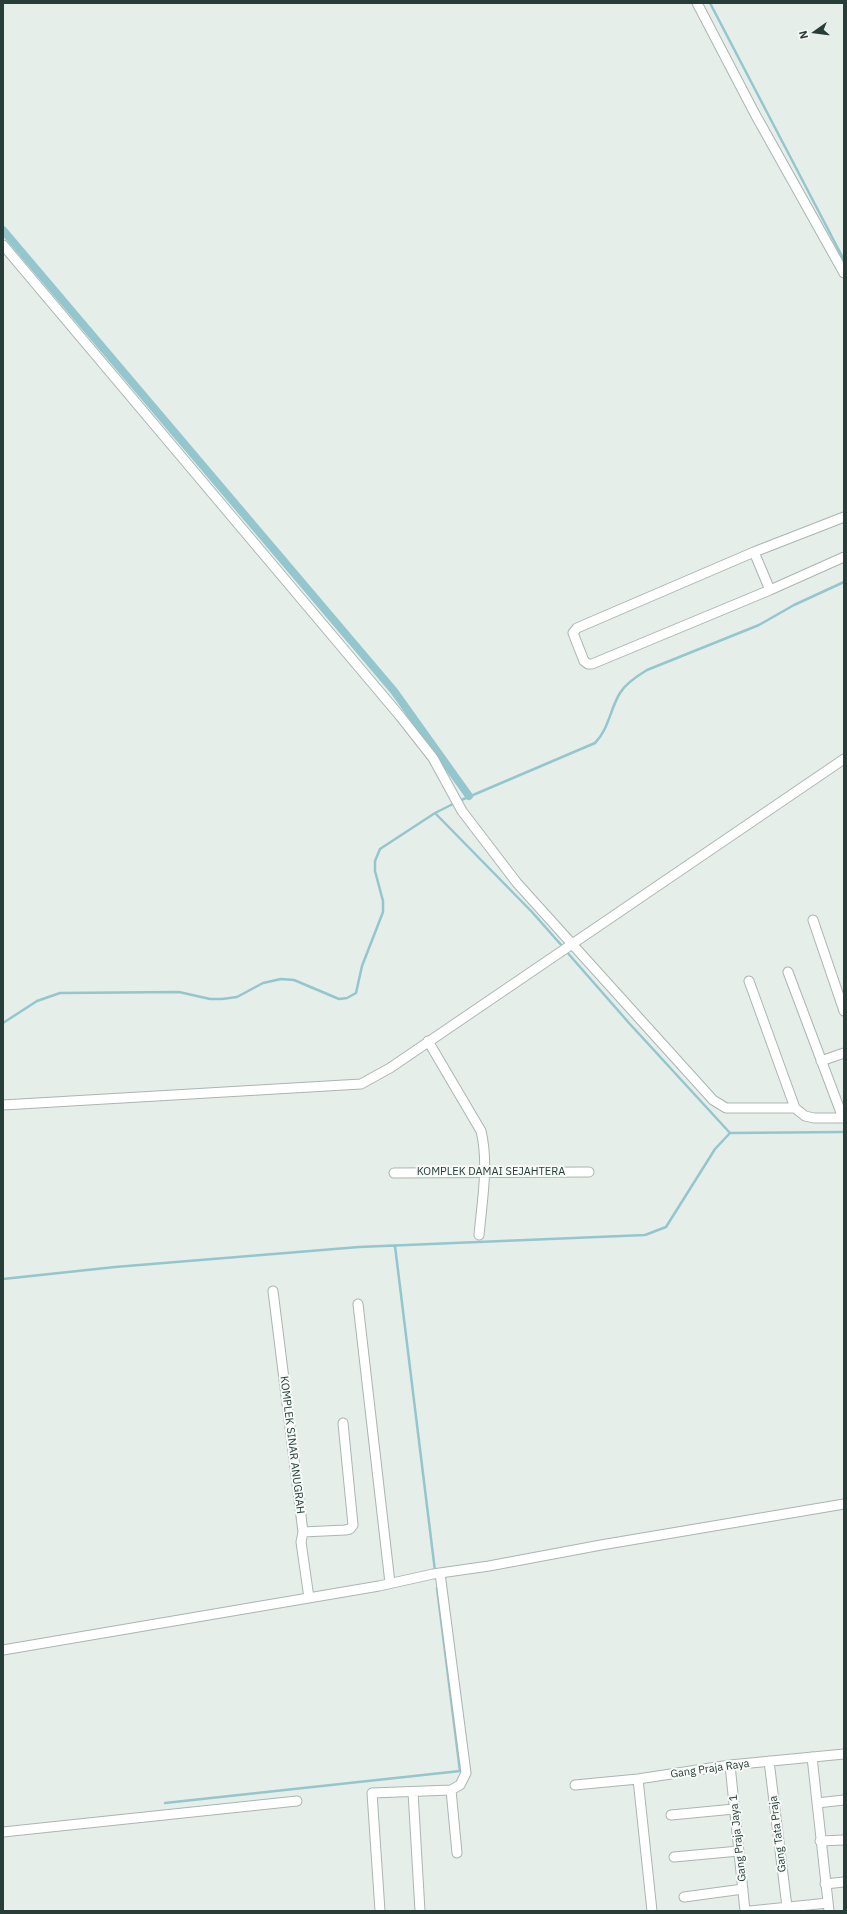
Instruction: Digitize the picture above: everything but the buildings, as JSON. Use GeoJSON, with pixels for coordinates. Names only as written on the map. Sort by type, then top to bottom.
{"type":"FeatureCollection","features":[{"type":"Feature","properties":{"kind":"street"},"geometry":{"type":"LineString","coordinates":[[697,3],[759,121],[844,273]]}},
{"type":"Feature","properties":{"kind":"street"},"geometry":{"type":"LineString","coordinates":[[3,246],[400,716],[432,758],[462,811],[517,883],[570,944],[719,1106],[726,1108],[795,1108]]}},
{"type":"Feature","properties":{"kind":"street"},"geometry":{"type":"LineString","coordinates":[[844,517],[754,552],[574,630],[573,633],[584,661],[588,664],[592,664],[770,590],[844,557]]}},
{"type":"Feature","properties":{"kind":"street"},"geometry":{"type":"LineString","coordinates":[[754,552],[770,590]]}},
{"type":"Feature","properties":{"kind":"street"},"geometry":{"type":"LineString","coordinates":[[3,1105],[356,1085],[372,1079],[844,759]]}},
{"type":"Feature","properties":{"kind":"street"},"geometry":{"type":"LineString","coordinates":[[813,920],[844,1011]]}},
{"type":"Feature","properties":{"kind":"street"},"geometry":{"type":"LineString","coordinates":[[750,981],[795,1108],[805,1116],[814,1118],[843,1118],[788,972]]}},
{"type":"Feature","properties":{"kind":"street"},"geometry":{"type":"LineString","coordinates":[[428,1041],[480,1131],[483,1139],[484,1171],[479,1235]]}},
{"type":"Feature","properties":{"kind":"street"},"geometry":{"type":"LineString","coordinates":[[821,1061],[844,1052]]}},
{"type":"Feature","properties":{"kind":"street","name":"KOMPLEK DAMAI SEJAHTERA"},"geometry":{"type":"LineString","coordinates":[[394,1173],[484,1171],[589,1172]]}},
{"type":"Feature","properties":{"kind":"street","name":"KOMPLEK SINAR ANUGRAH"},"geometry":{"type":"LineString","coordinates":[[273,1291],[303,1532],[301,1542],[309,1598]]}},
{"type":"Feature","properties":{"kind":"street"},"geometry":{"type":"LineString","coordinates":[[358,1304],[390,1583]]}},
{"type":"Feature","properties":{"kind":"street"},"geometry":{"type":"LineString","coordinates":[[303,1532],[345,1530],[350,1529],[353,1525],[343,1423]]}},
{"type":"Feature","properties":{"kind":"street"},"geometry":{"type":"LineString","coordinates":[[3,1650],[309,1598],[437,1573],[490,1566],[598,1545],[844,1504]]}},
{"type":"Feature","properties":{"kind":"street"},"geometry":{"type":"LineString","coordinates":[[380,1911],[372,1793],[451,1790],[460,1785],[466,1773],[437,1573]]}},
{"type":"Feature","properties":{"kind":"street","name":"Gang Praja Raya"},"geometry":{"type":"LineString","coordinates":[[575,1786],[638,1779],[730,1765],[844,1754]]}},
{"type":"Feature","properties":{"kind":"street"},"geometry":{"type":"LineString","coordinates":[[750,1911],[787,1907],[828,1907],[812,1757]]}},
{"type":"Feature","properties":{"kind":"street","name":"Gang Tata Praja"},"geometry":{"type":"LineString","coordinates":[[769,1761],[787,1907]]}},
{"type":"Feature","properties":{"kind":"street","name":"Gang Praja Jaya 1"},"geometry":{"type":"LineString","coordinates":[[730,1765],[745,1911]]}},
{"type":"Feature","properties":{"kind":"street"},"geometry":{"type":"LineString","coordinates":[[638,1779],[652,1911]]}},
{"type":"Feature","properties":{"kind":"street"},"geometry":{"type":"LineString","coordinates":[[451,1790],[457,1853]]}},
{"type":"Feature","properties":{"kind":"street"},"geometry":{"type":"LineString","coordinates":[[413,1792],[420,1911]]}},
{"type":"Feature","properties":{"kind":"street"},"geometry":{"type":"LineString","coordinates":[[816,1803],[844,1800]]}},
{"type":"Feature","properties":{"kind":"street"},"geometry":{"type":"LineString","coordinates":[[3,1832],[297,1801]]}},
{"type":"Feature","properties":{"kind":"street"},"geometry":{"type":"LineString","coordinates":[[672,1815],[734,1809]]}},
{"type":"Feature","properties":{"kind":"street"},"geometry":{"type":"LineString","coordinates":[[820,1841],[844,1840]]}},
{"type":"Feature","properties":{"kind":"street"},"geometry":{"type":"LineString","coordinates":[[674,1857],[739,1851]]}},
{"type":"Feature","properties":{"kind":"street"},"geometry":{"type":"LineString","coordinates":[[825,1884],[844,1882]]}},
{"type":"Feature","properties":{"kind":"street"},"geometry":{"type":"LineString","coordinates":[[684,1897],[743,1889]]}},
{"type":"Feature","properties":{"kind":"waterway"},"geometry":{"type":"LineString","coordinates":[[710,3],[844,260]]}},
{"type":"Feature","properties":{"kind":"waterway"},"geometry":{"type":"LineString","coordinates":[[3,230],[394,691],[469,796]]}},
{"type":"Feature","properties":{"kind":"waterway"},"geometry":{"type":"LineString","coordinates":[[459,801],[595,743],[603,732],[622,689],[647,670],[759,625],[794,605],[844,582]]}},
{"type":"Feature","properties":{"kind":"waterway"},"geometry":{"type":"LineString","coordinates":[[3,1023],[37,1001],[60,993],[179,992],[210,999],[222,999],[237,997],[263,983],[281,979],[294,980],[339,999],[347,998],[356,993],[362,966],[383,912],[383,901],[375,871],[375,861],[380,849],[435,813],[455,803]]}},
{"type":"Feature","properties":{"kind":"waterway"},"geometry":{"type":"LineString","coordinates":[[435,813],[532,912],[563,947]]}},
{"type":"Feature","properties":{"kind":"waterway"},"geometry":{"type":"LineString","coordinates":[[566,951],[629,1023],[730,1133],[844,1132]]}},
{"type":"Feature","properties":{"kind":"waterway"},"geometry":{"type":"LineString","coordinates":[[3,1279],[115,1267],[359,1247],[645,1235],[666,1227],[715,1149],[730,1133]]}},
{"type":"Feature","properties":{"kind":"waterway"},"geometry":{"type":"LineString","coordinates":[[395,1246],[435,1571]]}},
{"type":"Feature","properties":{"kind":"waterway"},"geometry":{"type":"LineString","coordinates":[[165,1803],[460,1771],[437,1588]]}}]}
